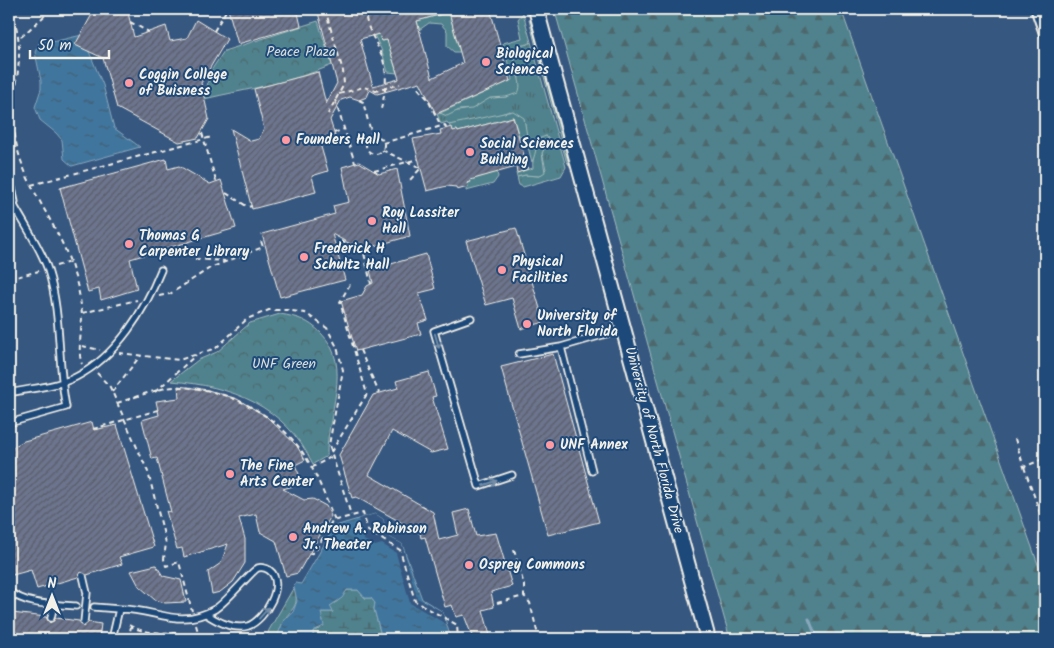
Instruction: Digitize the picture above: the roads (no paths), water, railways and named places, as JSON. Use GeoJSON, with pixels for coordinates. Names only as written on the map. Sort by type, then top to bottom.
{"type":"FeatureCollection","features":[{"type":"Feature","properties":{"kind":"street","name":"University of North Florida Drive"},"geometry":{"type":"LineString","coordinates":[[536,9],[708,639]]}},
{"type":"Feature","properties":{"kind":"street"},"geometry":{"type":"LineString","coordinates":[[1036,9],[1045,32]]}},
{"type":"Feature","properties":{"kind":"street"},"geometry":{"type":"LineString","coordinates":[[9,188],[10,200]]}},
{"type":"Feature","properties":{"kind":"lane"},"geometry":{"type":"LineString","coordinates":[[9,423],[66,407],[61,382],[58,315],[52,287],[39,249],[10,200]]}},
{"type":"Feature","properties":{"kind":"lane"},"geometry":{"type":"LineString","coordinates":[[9,393],[61,382],[76,376],[90,367],[109,351],[141,313],[162,270]]}},
{"type":"Feature","properties":{"kind":"lane"},"geometry":{"type":"LineString","coordinates":[[471,318],[434,331],[480,486],[512,475]]}},
{"type":"Feature","properties":{"kind":"lane"},"geometry":{"type":"LineString","coordinates":[[519,354],[561,347],[623,329]]}},
{"type":"Feature","properties":{"kind":"lane"},"geometry":{"type":"LineString","coordinates":[[561,347],[592,471]]}},
{"type":"Feature","properties":{"kind":"lane"},"geometry":{"type":"LineString","coordinates":[[94,607],[139,609],[166,618],[180,619],[206,614],[231,597],[250,573],[257,568],[266,568],[271,571],[275,583],[273,597],[270,608],[261,619],[248,626],[232,626],[217,622],[206,614]]}},
{"type":"Feature","properties":{"kind":"lane"},"geometry":{"type":"LineString","coordinates":[[83,576],[87,593],[84,622]]}},
{"type":"Feature","properties":{"kind":"lane"},"geometry":{"type":"LineString","coordinates":[[9,591],[20,598],[76,606]]}},
{"type":"Feature","properties":{"kind":"lane"},"geometry":{"type":"LineString","coordinates":[[51,618],[54,604]]}},
{"type":"Feature","properties":{"kind":"lane"},"geometry":{"type":"LineString","coordinates":[[112,639],[119,609]]}},
{"type":"Feature","properties":{"kind":"water"},"geometry":{"type":"Polygon","coordinates":[[[82,35],[103,85],[114,128],[140,147],[72,166],[64,159],[62,140],[40,120],[35,107],[41,89],[41,81],[35,52],[42,37],[52,42],[82,35]]]}},
{"type":"Feature","properties":{"kind":"water"},"geometry":{"type":"Polygon","coordinates":[[[375,514],[383,519],[387,536],[402,544],[422,599],[443,612],[451,639],[382,639],[374,609],[375,603],[371,598],[365,598],[358,590],[347,590],[342,598],[330,606],[333,612],[321,612],[324,626],[313,631],[313,639],[276,639],[284,620],[293,612],[297,601],[295,583],[301,584],[335,526],[375,514]]]}},
{"type":"Feature","properties":{"kind":"waterway"},"geometry":{"type":"LineString","coordinates":[[809,619],[817,639]]}},
{"type":"Feature","properties":{"kind":"place","name":"Biological Sciences"},"geometry":{"type":"Point","coordinates":[486,62]}},
{"type":"Feature","properties":{"kind":"place","name":"Coggin College of Buisness"},"geometry":{"type":"Point","coordinates":[129,83]}},
{"type":"Feature","properties":{"kind":"place","name":"Founders Hall"},"geometry":{"type":"Point","coordinates":[286,140]}},
{"type":"Feature","properties":{"kind":"place","name":"Social Sciences Building"},"geometry":{"type":"Point","coordinates":[470,152]}},
{"type":"Feature","properties":{"kind":"place","name":"Roy Lassiter Hall"},"geometry":{"type":"Point","coordinates":[372,221]}},
{"type":"Feature","properties":{"kind":"place","name":"Thomas G Carpenter Library"},"geometry":{"type":"Point","coordinates":[129,244]}},
{"type":"Feature","properties":{"kind":"place","name":"Frederick H Schultz Hall"},"geometry":{"type":"Point","coordinates":[304,257]}},
{"type":"Feature","properties":{"kind":"place","name":"Physical Facilities"},"geometry":{"type":"Point","coordinates":[502,270]}},
{"type":"Feature","properties":{"kind":"place","name":"University of North Florida"},"geometry":{"type":"Point","coordinates":[527,324]}},
{"type":"Feature","properties":{"kind":"place","name":"UNF Annex"},"geometry":{"type":"Point","coordinates":[550,445]}},
{"type":"Feature","properties":{"kind":"place","name":"The Fine Arts Center"},"geometry":{"type":"Point","coordinates":[230,474]}},
{"type":"Feature","properties":{"kind":"place","name":"Andrew A. Robinson Jr. Theater"},"geometry":{"type":"Point","coordinates":[293,537]}},
{"type":"Feature","properties":{"kind":"place","name":"Osprey Commons"},"geometry":{"type":"Point","coordinates":[469,565]}},
{"type":"Feature","properties":{"kind":"park label","name":"Peace Plaza"},"geometry":{"type":"Point","coordinates":[301,52]}},
{"type":"Feature","properties":{"kind":"park label","name":"UNF Green"},"geometry":{"type":"Point","coordinates":[284,364]}}]}
